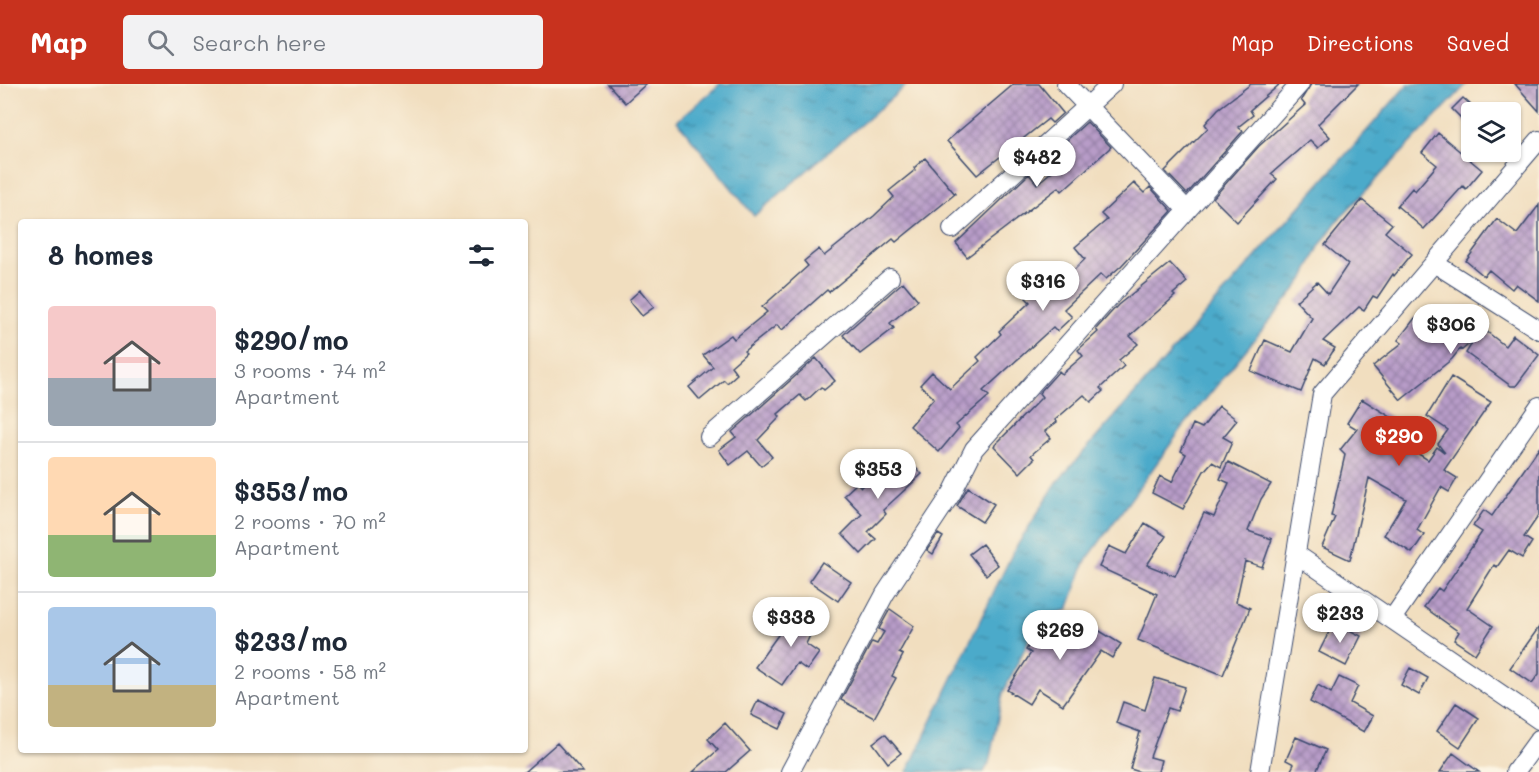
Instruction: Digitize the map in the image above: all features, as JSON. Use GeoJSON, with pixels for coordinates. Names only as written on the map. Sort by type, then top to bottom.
{"type":"FeatureCollection","features":[{"type":"Feature","properties":{"kind":"street"},"geometry":{"type":"LineString","coordinates":[[1066,84],[1187,210]]}},
{"type":"Feature","properties":{"kind":"street"},"geometry":{"type":"LineString","coordinates":[[952,229],[1112,84]]}},
{"type":"Feature","properties":{"kind":"street"},"geometry":{"type":"LineString","coordinates":[[790,772],[885,594],[952,494],[974,449],[1050,367],[1099,305],[1300,84]]}},
{"type":"Feature","properties":{"kind":"street"},"geometry":{"type":"LineString","coordinates":[[1260,772],[1322,394],[1539,140]]}},
{"type":"Feature","properties":{"kind":"street"},"geometry":{"type":"LineString","coordinates":[[1434,263],[1539,330]]}},
{"type":"Feature","properties":{"kind":"street"},"geometry":{"type":"LineString","coordinates":[[709,437],[890,278]]}},
{"type":"Feature","properties":{"kind":"street"},"geometry":{"type":"LineString","coordinates":[[1392,619],[1539,406]]}},
{"type":"Feature","properties":{"kind":"street"},"geometry":{"type":"LineString","coordinates":[[1296,554],[1539,720]]}},
{"type":"Feature","properties":{"kind":"street"},"geometry":{"type":"LineString","coordinates":[[1515,772],[1539,739]]}},
{"type":"Feature","properties":{"kind":"water"},"geometry":{"type":"Polygon","coordinates":[[[720,84],[908,84],[754,216],[677,121],[720,84]]]}},
{"type":"Feature","properties":{"kind":"water"},"geometry":{"type":"Polygon","coordinates":[[[1408,84],[1467,84],[1338,220],[1320,245],[1303,280],[1183,427],[1085,562],[1068,610],[1040,617],[1003,693],[989,763],[984,772],[907,772],[1013,552],[1057,482],[1408,84]]]}},
{"type":"Feature","properties":{"kind":"building"},"geometry":{"type":"Polygon","coordinates":[[[608,84],[646,84],[625,103],[608,84]]]}},
{"type":"Feature","properties":{"kind":"building"},"geometry":{"type":"Polygon","coordinates":[[[1014,84],[1039,84],[1063,113],[1052,123],[1048,119],[977,175],[947,141],[1014,84]]]}},
{"type":"Feature","properties":{"kind":"building"},"geometry":{"type":"Polygon","coordinates":[[[1251,84],[1280,84],[1250,110],[1253,115],[1238,127],[1243,131],[1187,194],[1165,171],[1208,128],[1205,124],[1218,109],[1251,84]]]}},
{"type":"Feature","properties":{"kind":"building"},"geometry":{"type":"Polygon","coordinates":[[[1311,84],[1358,84],[1318,124],[1330,137],[1318,148],[1310,140],[1271,174],[1277,179],[1237,222],[1213,198],[1259,146],[1305,105],[1301,100],[1311,84]]]}},
{"type":"Feature","properties":{"kind":"building"},"geometry":{"type":"Polygon","coordinates":[[[1515,84],[1539,84],[1539,111],[1515,84]]]}},
{"type":"Feature","properties":{"kind":"building"},"geometry":{"type":"Polygon","coordinates":[[[1463,98],[1468,102],[1461,102],[1461,118],[1452,109],[1463,98]]]}},
{"type":"Feature","properties":{"kind":"building"},"geometry":{"type":"Polygon","coordinates":[[[1087,122],[1111,147],[1062,191],[1059,187],[967,257],[956,243],[1029,174],[1037,184],[1064,161],[1059,155],[1071,144],[1067,140],[1087,122]]]}},
{"type":"Feature","properties":{"kind":"building"},"geometry":{"type":"Polygon","coordinates":[[[1438,133],[1461,152],[1461,162],[1472,162],[1482,170],[1466,189],[1463,186],[1424,229],[1397,206],[1412,188],[1415,191],[1437,165],[1422,153],[1438,133]]]}},
{"type":"Feature","properties":{"kind":"building"},"geometry":{"type":"Polygon","coordinates":[[[925,158],[955,194],[896,242],[893,239],[829,292],[827,290],[782,330],[777,325],[744,351],[746,353],[731,366],[737,374],[727,383],[724,380],[700,400],[689,387],[713,367],[703,355],[731,335],[734,339],[767,312],[762,307],[808,266],[804,261],[819,249],[824,256],[874,216],[894,197],[889,191],[915,170],[914,168],[925,158]]]}},
{"type":"Feature","properties":{"kind":"building"},"geometry":{"type":"Polygon","coordinates":[[[1134,183],[1144,193],[1150,187],[1172,211],[1121,266],[1106,279],[1101,274],[1064,309],[1072,317],[1057,331],[1053,327],[983,391],[989,396],[956,425],[959,428],[939,452],[910,426],[934,398],[920,385],[932,372],[950,389],[980,361],[977,357],[1001,334],[999,331],[1030,302],[1026,298],[1041,284],[1050,294],[1085,259],[1075,247],[1107,220],[1101,214],[1134,183]]]}},
{"type":"Feature","properties":{"kind":"building"},"geometry":{"type":"Polygon","coordinates":[[[1362,200],[1392,224],[1385,232],[1412,254],[1394,276],[1393,274],[1377,298],[1373,296],[1364,310],[1359,307],[1323,341],[1335,348],[1325,364],[1315,358],[1301,392],[1251,371],[1265,340],[1292,352],[1312,318],[1296,301],[1317,282],[1328,294],[1348,264],[1325,245],[1362,200]]]}},
{"type":"Feature","properties":{"kind":"building"},"geometry":{"type":"Polygon","coordinates":[[[1539,205],[1539,301],[1516,284],[1512,289],[1489,270],[1484,276],[1466,261],[1497,219],[1517,234],[1539,205]]]}},
{"type":"Feature","properties":{"kind":"building"},"geometry":{"type":"Polygon","coordinates":[[[1170,263],[1187,282],[1173,294],[1175,296],[1130,336],[1138,344],[1119,360],[1124,366],[1100,388],[1103,391],[1091,402],[1084,395],[1045,431],[1051,438],[1031,455],[1034,459],[1020,473],[994,446],[1042,397],[1039,393],[1059,371],[1062,374],[1083,356],[1078,350],[1098,332],[1096,329],[1118,305],[1170,263]]]}},
{"type":"Feature","properties":{"kind":"building"},"geometry":{"type":"Polygon","coordinates":[[[903,282],[918,300],[890,323],[894,328],[860,354],[843,335],[903,282]]]}},
{"type":"Feature","properties":{"kind":"building"},"geometry":{"type":"Polygon","coordinates":[[[640,290],[654,307],[642,316],[629,300],[640,290]]]}},
{"type":"Feature","properties":{"kind":"building"},"geometry":{"type":"Polygon","coordinates":[[[1462,312],[1505,346],[1513,335],[1539,355],[1516,386],[1511,386],[1466,353],[1474,340],[1462,350],[1460,349],[1452,359],[1401,400],[1373,366],[1402,343],[1398,340],[1415,318],[1442,340],[1462,312]]]}},
{"type":"Feature","properties":{"kind":"building"},"geometry":{"type":"Polygon","coordinates":[[[816,358],[835,381],[824,390],[821,387],[806,401],[800,395],[778,414],[780,417],[758,440],[772,457],[761,466],[748,451],[730,465],[719,450],[736,437],[732,432],[816,358]]]}},
{"type":"Feature","properties":{"kind":"building"},"geometry":{"type":"Polygon","coordinates":[[[1451,377],[1491,402],[1444,470],[1457,478],[1449,492],[1441,487],[1417,530],[1424,535],[1412,553],[1384,535],[1406,499],[1369,478],[1350,560],[1322,547],[1335,517],[1331,516],[1345,455],[1340,450],[1357,429],[1347,423],[1362,399],[1394,419],[1385,433],[1428,460],[1437,447],[1445,453],[1438,444],[1448,430],[1427,416],[1451,377]]]}},
{"type":"Feature","properties":{"kind":"building"},"geometry":{"type":"Polygon","coordinates":[[[1219,406],[1237,420],[1223,437],[1232,442],[1221,467],[1212,462],[1204,471],[1183,509],[1152,493],[1160,476],[1172,482],[1186,454],[1181,451],[1193,424],[1202,428],[1219,406]]]}},
{"type":"Feature","properties":{"kind":"building"},"geometry":{"type":"Polygon","coordinates":[[[1539,448],[1539,515],[1524,537],[1532,542],[1522,558],[1509,550],[1497,567],[1494,565],[1467,608],[1493,626],[1475,654],[1454,640],[1459,632],[1424,607],[1438,588],[1442,591],[1482,532],[1473,526],[1484,510],[1492,516],[1539,448]]]}},
{"type":"Feature","properties":{"kind":"building"},"geometry":{"type":"Polygon","coordinates":[[[901,454],[922,474],[883,510],[886,514],[868,532],[876,539],[861,554],[842,534],[862,514],[844,495],[857,483],[861,487],[876,472],[879,476],[901,454]]]}},
{"type":"Feature","properties":{"kind":"building"},"geometry":{"type":"Polygon","coordinates":[[[1228,462],[1271,484],[1261,499],[1248,531],[1272,539],[1262,567],[1245,561],[1236,602],[1250,608],[1223,675],[1138,640],[1157,594],[1099,567],[1109,546],[1126,554],[1145,523],[1166,536],[1147,565],[1175,576],[1204,513],[1214,517],[1229,483],[1220,479],[1228,462]]]}},
{"type":"Feature","properties":{"kind":"building"},"geometry":{"type":"Polygon","coordinates":[[[968,487],[994,504],[982,522],[957,506],[968,487]]]}},
{"type":"Feature","properties":{"kind":"building"},"geometry":{"type":"Polygon","coordinates":[[[938,534],[943,537],[933,554],[927,550],[938,534]]]}},
{"type":"Feature","properties":{"kind":"building"},"geometry":{"type":"Polygon","coordinates":[[[982,544],[998,565],[986,575],[969,554],[982,544]]]}},
{"type":"Feature","properties":{"kind":"building"},"geometry":{"type":"Polygon","coordinates":[[[822,562],[851,582],[838,601],[809,581],[822,562]]]}},
{"type":"Feature","properties":{"kind":"building"},"geometry":{"type":"Polygon","coordinates":[[[799,605],[819,616],[806,644],[819,653],[807,670],[797,663],[782,685],[755,667],[783,628],[787,630],[799,605]]]}},
{"type":"Feature","properties":{"kind":"building"},"geometry":{"type":"Polygon","coordinates":[[[890,609],[914,626],[899,653],[903,655],[892,676],[896,678],[874,718],[841,700],[872,642],[877,644],[884,632],[879,629],[890,609]]]}},
{"type":"Feature","properties":{"kind":"building"},"geometry":{"type":"Polygon","coordinates":[[[1055,615],[1085,633],[1090,625],[1121,644],[1112,658],[1101,651],[1063,705],[1038,689],[1029,704],[1007,690],[1031,653],[1026,650],[1034,637],[1037,639],[1055,615]]]}},
{"type":"Feature","properties":{"kind":"building"},"geometry":{"type":"Polygon","coordinates":[[[1334,622],[1361,636],[1346,666],[1319,652],[1334,622]]]}},
{"type":"Feature","properties":{"kind":"building"},"geometry":{"type":"Polygon","coordinates":[[[1539,627],[1539,674],[1532,683],[1510,668],[1539,627]]]}},
{"type":"Feature","properties":{"kind":"building"},"geometry":{"type":"Polygon","coordinates":[[[1410,668],[1428,678],[1419,695],[1401,685],[1410,668]]]}},
{"type":"Feature","properties":{"kind":"building"},"geometry":{"type":"Polygon","coordinates":[[[1339,677],[1358,686],[1350,703],[1373,716],[1364,732],[1310,702],[1318,685],[1331,693],[1339,677]]]}},
{"type":"Feature","properties":{"kind":"building"},"geometry":{"type":"Polygon","coordinates":[[[1155,678],[1185,687],[1177,711],[1168,708],[1150,757],[1161,760],[1158,772],[1140,772],[1130,769],[1140,732],[1116,723],[1123,702],[1145,710],[1155,678]]]}},
{"type":"Feature","properties":{"kind":"building"},"geometry":{"type":"Polygon","coordinates":[[[758,700],[787,714],[780,729],[751,715],[758,700]]]}},
{"type":"Feature","properties":{"kind":"building"},"geometry":{"type":"Polygon","coordinates":[[[1456,703],[1479,718],[1460,747],[1437,731],[1456,703]]]}},
{"type":"Feature","properties":{"kind":"building"},"geometry":{"type":"Polygon","coordinates":[[[725,723],[750,751],[726,772],[693,772],[718,750],[708,739],[725,723]]]}},
{"type":"Feature","properties":{"kind":"building"},"geometry":{"type":"Polygon","coordinates":[[[885,734],[901,753],[888,763],[873,743],[885,734]]]}},
{"type":"Feature","properties":{"kind":"building"},"geometry":{"type":"Polygon","coordinates":[[[1296,737],[1326,750],[1316,772],[1290,772],[1294,764],[1286,760],[1296,737]]]}},
{"type":"Feature","properties":{"kind":"building"},"geometry":{"type":"Polygon","coordinates":[[[557,743],[583,772],[524,772],[557,743]]]}},
{"type":"Feature","properties":{"kind":"building"},"geometry":{"type":"Polygon","coordinates":[[[1453,753],[1479,772],[1440,772],[1453,753]]]}}]}
